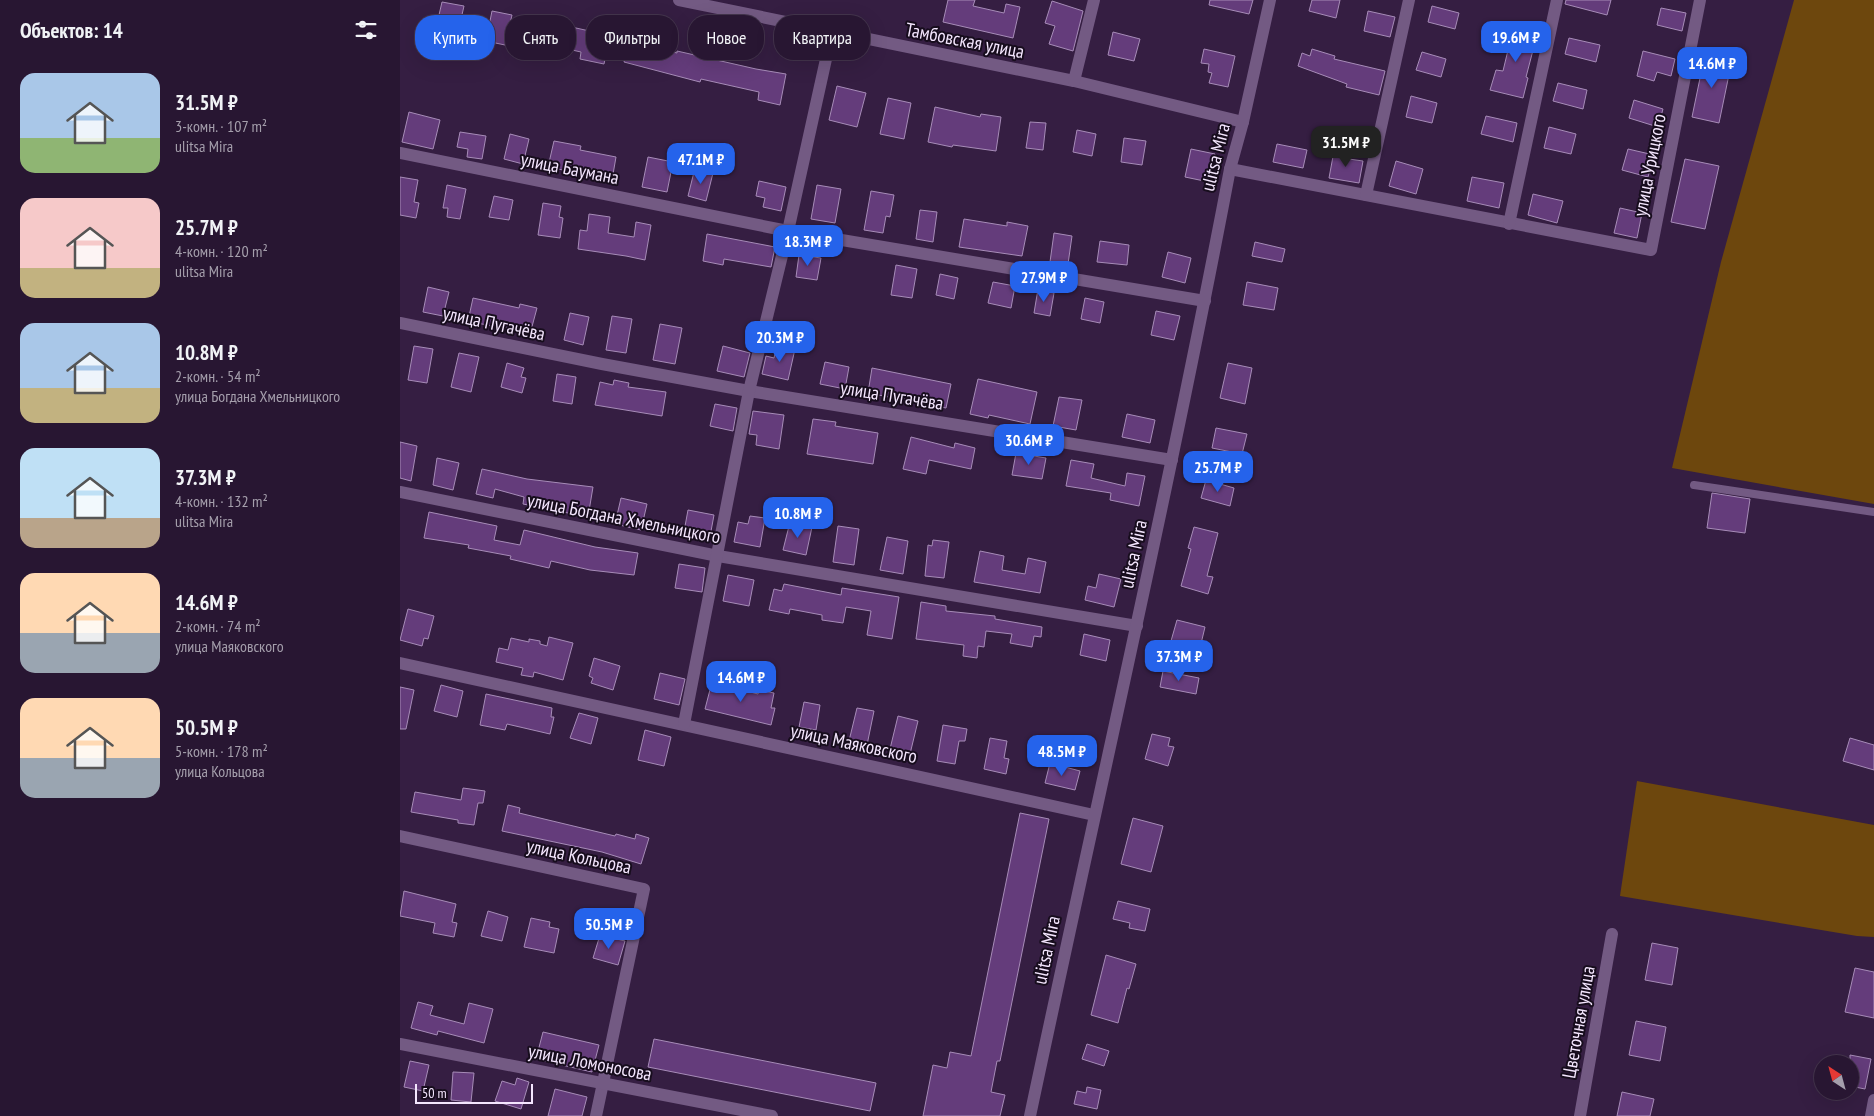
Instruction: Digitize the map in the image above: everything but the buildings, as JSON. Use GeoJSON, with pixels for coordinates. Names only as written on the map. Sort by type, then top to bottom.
{"type":"FeatureCollection","features":[{"type":"Feature","properties":{"kind":"street","name":"Тамбовская улица"},"geometry":{"type":"LineString","coordinates":[[678,0],[774,20]]}},
{"type":"Feature","properties":{"kind":"street"},"geometry":{"type":"LineString","coordinates":[[1074,80],[1094,0]]}},
{"type":"Feature","properties":{"kind":"street","name":"ulitsa Mira"},"geometry":{"type":"LineString","coordinates":[[1030,1116],[1094,815],[1137,626],[1205,301],[1230,169],[1243,122],[1270,0]]}},
{"type":"Feature","properties":{"kind":"street"},"geometry":{"type":"LineString","coordinates":[[1366,195],[1409,0]]}},
{"type":"Feature","properties":{"kind":"street"},"geometry":{"type":"LineString","coordinates":[[1230,169],[1509,224],[1557,0]]}},
{"type":"Feature","properties":{"kind":"street","name":"улица Урицкого"},"geometry":{"type":"LineString","coordinates":[[1509,224],[1651,250],[1700,0]]}},
{"type":"Feature","properties":{"kind":"street","name":"Тамбовская улица"},"geometry":{"type":"LineString","coordinates":[[870,40],[1074,80],[1243,122]]}},
{"type":"Feature","properties":{"kind":"street"},"geometry":{"type":"LineString","coordinates":[[684,724],[750,390],[788,232],[826,60]]}},
{"type":"Feature","properties":{"kind":"street","name":"улица Баумана"},"geometry":{"type":"LineString","coordinates":[[400,153],[788,232],[1205,301]]}},
{"type":"Feature","properties":{"kind":"street","name":"улица Пугачёва"},"geometry":{"type":"LineString","coordinates":[[400,323],[602,364],[1172,460]]}},
{"type":"Feature","properties":{"kind":"street","name":"улица Богдана Хмельницкого"},"geometry":{"type":"LineString","coordinates":[[400,492],[718,556],[1137,626]]}},
{"type":"Feature","properties":{"kind":"street","name":"улица Маяковского"},"geometry":{"type":"LineString","coordinates":[[400,663],[1094,815]]}},
{"type":"Feature","properties":{"kind":"street","name":"улица Кольцова"},"geometry":{"type":"LineString","coordinates":[[400,836],[644,890],[602,1084]]}},
{"type":"Feature","properties":{"kind":"street","name":"Цветочная улица"},"geometry":{"type":"LineString","coordinates":[[1580,1116],[1612,934]]}},
{"type":"Feature","properties":{"kind":"street","name":"улица Ломоносова"},"geometry":{"type":"LineString","coordinates":[[400,1044],[772,1116]]}},
{"type":"Feature","properties":{"kind":"street"},"geometry":{"type":"LineString","coordinates":[[596,1116],[602,1084]]}},
{"type":"Feature","properties":{"kind":"street"},"geometry":{"type":"LineString","coordinates":[[1871,1116],[1874,1100]]}},
{"type":"Feature","properties":{"kind":"lane"},"geometry":{"type":"LineString","coordinates":[[1694,485],[1874,512]]}},
{"type":"Feature","properties":{"kind":"shaded area"},"geometry":{"type":"Polygon","coordinates":[[[1794,0],[1874,0],[1874,504],[1672,468],[1721,262],[1794,0]]]}},
{"type":"Feature","properties":{"kind":"shaded area"},"geometry":{"type":"Polygon","coordinates":[[[1637,781],[1874,825],[1874,937],[1857,936],[1620,896],[1637,781]]]}}]}
